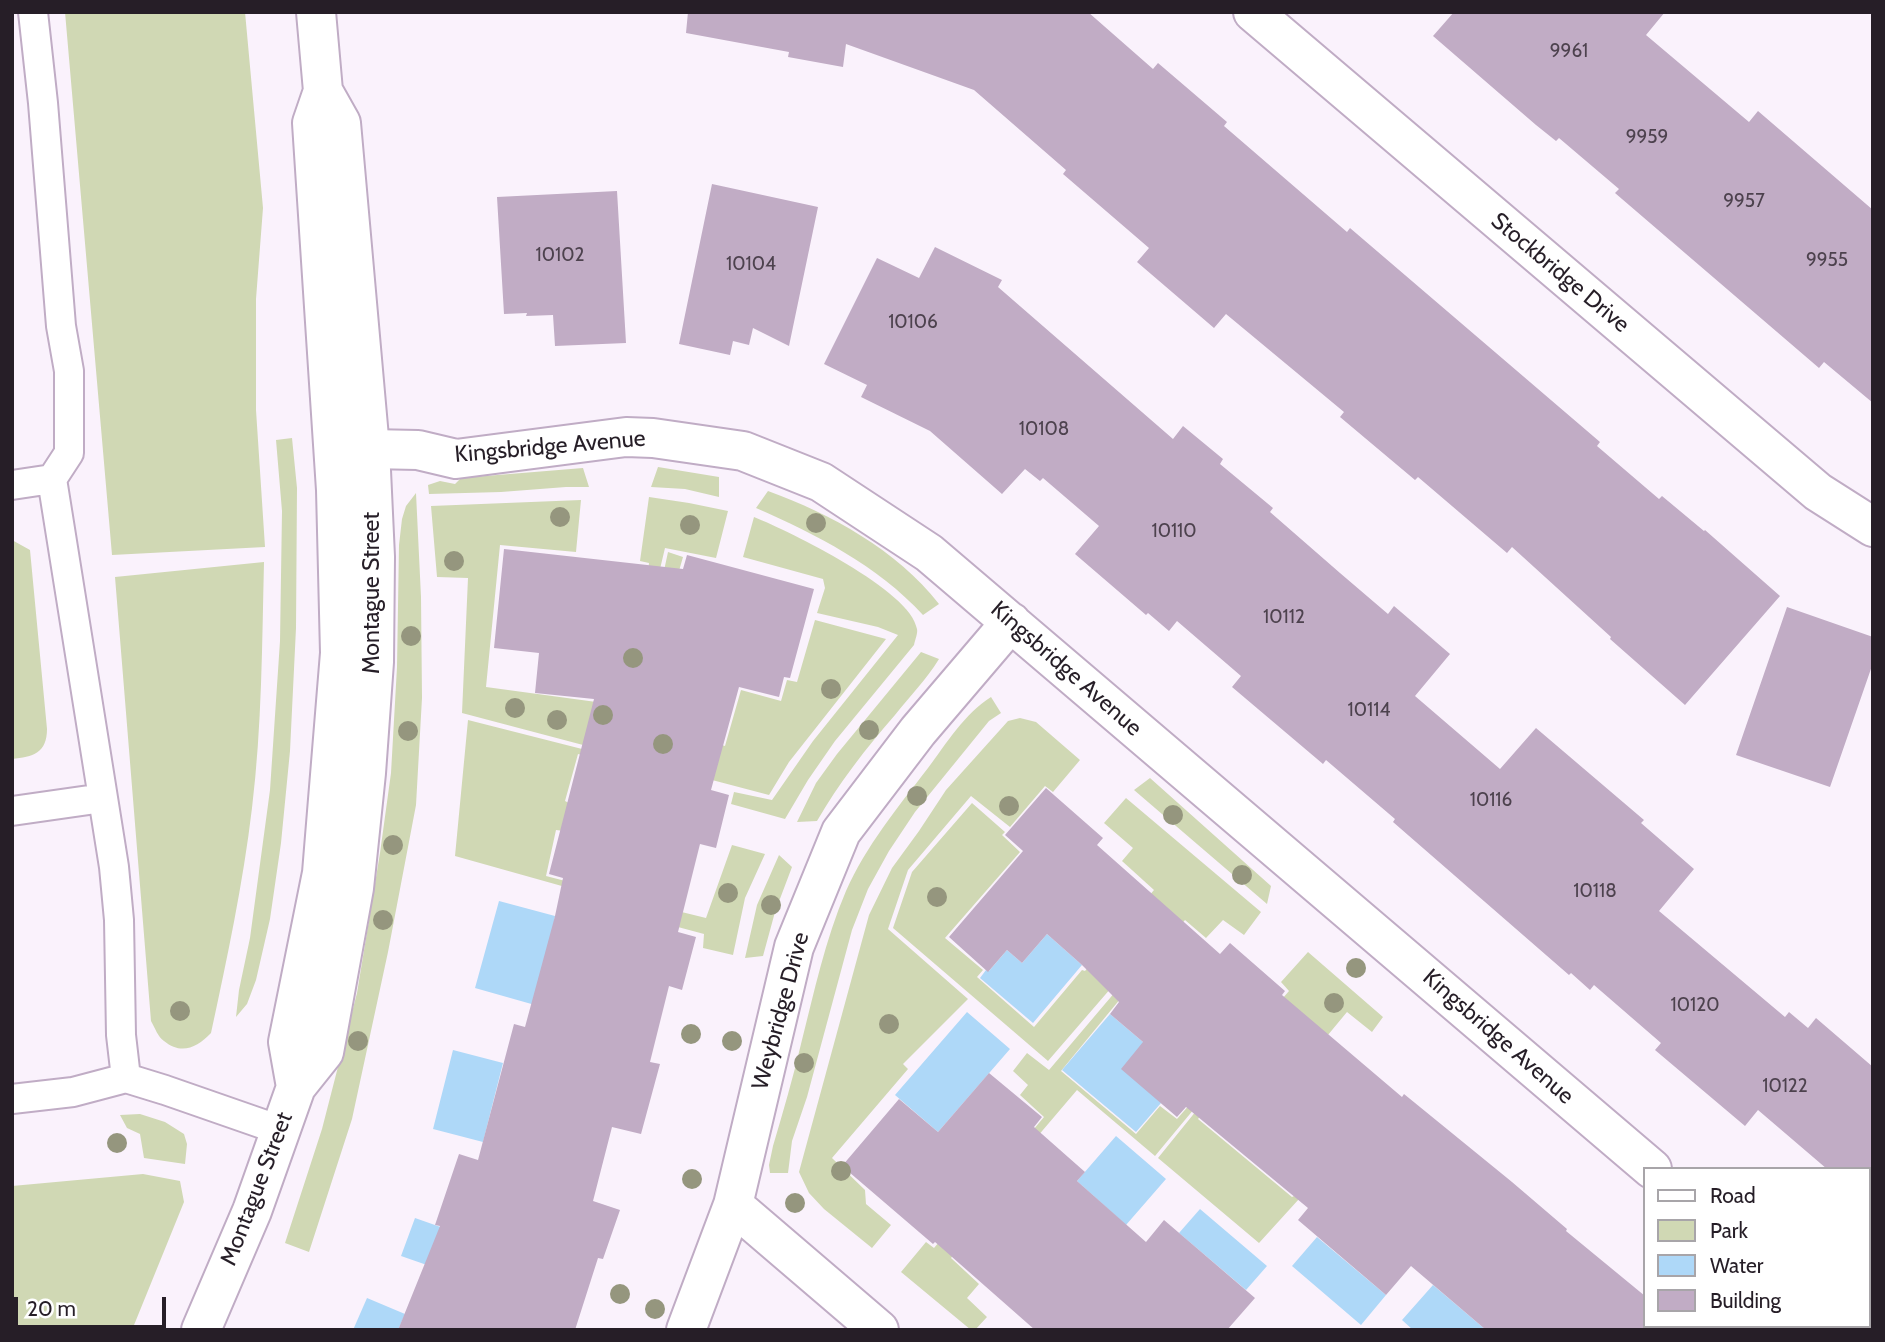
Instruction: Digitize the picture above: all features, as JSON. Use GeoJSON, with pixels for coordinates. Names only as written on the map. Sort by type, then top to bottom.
{"type":"FeatureCollection","features":[{"type":"Feature","properties":{"kind":"street","name":"Montague Street"},"geometry":{"type":"LineString","coordinates":[[296,1087],[288,1042],[322,873],[340,653],[336,490],[312,123],[323,92],[316,12]]}},
{"type":"Feature","properties":{"kind":"street","name":"Stockbridge Drive"},"geometry":{"type":"LineString","coordinates":[[1253,12],[1818,492],[1873,527]]}},
{"type":"Feature","properties":{"kind":"street","name":"Montague Street"},"geometry":{"type":"LineString","coordinates":[[201,1330],[252,1211],[296,1087],[324,1052],[354,888],[374,662],[375,557],[370,449],[341,123],[323,92]]}},
{"type":"Feature","properties":{"kind":"street","name":"Kingsbridge Avenue"},"geometry":{"type":"LineString","coordinates":[[370,449],[418,450],[456,459],[626,437],[653,438],[743,451],[821,482],[929,553],[1650,1167]]}},
{"type":"Feature","properties":{"kind":"street","name":"Weybridge Drive"},"geometry":{"type":"LineString","coordinates":[[686,1330],[733,1205],[794,947],[841,832],[918,731],[1011,622]]}},
{"type":"Feature","properties":{"kind":"street"},"geometry":{"type":"LineString","coordinates":[[733,1205],[879,1330]]}},
{"type":"Feature","properties":{"kind":"lane"},"geometry":{"type":"LineString","coordinates":[[33,12],[61,326],[69,371],[69,453],[52,479],[114,867],[119,920],[121,1035],[126,1078]]}},
{"type":"Feature","properties":{"kind":"lane"},"geometry":{"type":"LineString","coordinates":[[12,485],[52,479]]}},
{"type":"Feature","properties":{"kind":"lane"},"geometry":{"type":"LineString","coordinates":[[12,811],[103,798]]}},
{"type":"Feature","properties":{"kind":"lane"},"geometry":{"type":"LineString","coordinates":[[12,1099],[73,1092],[126,1078],[280,1130]]}},
{"type":"Feature","properties":{"kind":"green space"},"geometry":{"type":"Polygon","coordinates":[[[65,12],[245,12],[263,208],[256,299],[256,410],[265,547],[112,555],[65,12]]]}},
{"type":"Feature","properties":{"kind":"green space"},"geometry":{"type":"Polygon","coordinates":[[[292,438],[297,488],[296,628],[290,751],[270,919],[256,980],[247,1004],[236,1017],[250,938],[270,790],[280,641],[282,511],[276,440],[292,438]]]}},
{"type":"Feature","properties":{"kind":"green space"},"geometry":{"type":"Polygon","coordinates":[[[658,467],[719,477],[719,497],[685,489],[651,487],[658,467]]]}},
{"type":"Feature","properties":{"kind":"green space"},"geometry":{"type":"Polygon","coordinates":[[[583,468],[589,487],[429,494],[428,485],[440,481],[455,484],[461,478],[583,468]]]}},
{"type":"Feature","properties":{"kind":"green space"},"geometry":{"type":"Polygon","coordinates":[[[768,491],[815,511],[861,536],[903,567],[939,604],[923,615],[866,566],[801,529],[756,508],[768,491]]]}},
{"type":"Feature","properties":{"kind":"green space"},"geometry":{"type":"Polygon","coordinates":[[[416,493],[422,698],[416,805],[352,1119],[309,1252],[285,1243],[322,1129],[357,993],[391,773],[402,519],[406,506],[416,493]]]}},
{"type":"Feature","properties":{"kind":"green space"},"geometry":{"type":"Polygon","coordinates":[[[649,497],[728,511],[716,558],[665,548],[655,590],[646,589],[649,563],[640,561],[649,497]]]}},
{"type":"Feature","properties":{"kind":"green space"},"geometry":{"type":"Polygon","coordinates":[[[581,500],[576,552],[500,545],[486,687],[611,704],[636,759],[462,713],[468,578],[437,577],[431,506],[581,500]]]}},
{"type":"Feature","properties":{"kind":"green space"},"geometry":{"type":"Polygon","coordinates":[[[754,517],[820,549],[872,581],[894,597],[910,614],[917,631],[914,645],[835,741],[785,819],[731,804],[734,792],[772,800],[813,741],[898,635],[878,627],[817,613],[825,588],[823,579],[743,557],[754,517]]]}},
{"type":"Feature","properties":{"kind":"green space"},"geometry":{"type":"Polygon","coordinates":[[[12,540],[30,550],[47,729],[41,749],[32,755],[12,759],[12,540]]]}},
{"type":"Feature","properties":{"kind":"green space"},"geometry":{"type":"Polygon","coordinates":[[[668,552],[683,557],[668,609],[651,722],[725,746],[741,690],[781,701],[787,680],[797,682],[815,620],[886,639],[789,762],[769,795],[640,761],[659,594],[668,552]]]}},
{"type":"Feature","properties":{"kind":"green space"},"geometry":{"type":"Polygon","coordinates":[[[264,562],[258,746],[248,836],[229,949],[211,1033],[194,1046],[177,1048],[158,1035],[151,1021],[115,577],[264,562]]]}},
{"type":"Feature","properties":{"kind":"green space"},"geometry":{"type":"Polygon","coordinates":[[[921,652],[939,659],[853,766],[817,821],[797,822],[816,783],[837,754],[921,652]]]}},
{"type":"Feature","properties":{"kind":"green space"},"geometry":{"type":"Polygon","coordinates":[[[991,697],[1001,713],[989,721],[915,812],[868,889],[852,930],[807,1097],[792,1141],[788,1173],[770,1173],[773,1146],[820,967],[846,891],[863,858],[894,812],[956,730],[973,711],[991,697]]]}},
{"type":"Feature","properties":{"kind":"green space"},"geometry":{"type":"Polygon","coordinates":[[[1020,718],[1036,722],[1080,760],[1053,792],[1045,786],[1010,827],[971,796],[908,870],[888,929],[968,999],[903,1064],[908,1069],[832,1158],[865,1190],[866,1204],[891,1225],[872,1248],[824,1209],[809,1193],[799,1172],[869,915],[892,868],[946,790],[1008,721],[1020,718]]]}},
{"type":"Feature","properties":{"kind":"green space"},"geometry":{"type":"Polygon","coordinates":[[[468,720],[645,765],[644,771],[578,754],[565,801],[571,804],[564,831],[556,830],[546,876],[635,899],[633,906],[455,856],[468,720]]]}},
{"type":"Feature","properties":{"kind":"green space"},"geometry":{"type":"Polygon","coordinates":[[[1150,778],[1271,886],[1267,904],[1134,790],[1150,778]]]}},
{"type":"Feature","properties":{"kind":"green space"},"geometry":{"type":"Polygon","coordinates":[[[1126,798],[1261,912],[1244,935],[1223,920],[1206,938],[1185,920],[1061,1071],[1136,1134],[1160,1106],[1177,1119],[1289,991],[1281,982],[1308,952],[1383,1017],[1372,1032],[1347,1012],[1313,1053],[1209,1091],[1155,1156],[1077,1090],[1037,1137],[1020,1177],[951,1258],[979,1284],[967,1298],[987,1317],[975,1330],[971,1330],[901,1272],[926,1242],[934,1248],[1044,1117],[1020,1095],[1028,1085],[1013,1071],[1027,1053],[1049,1070],[1149,952],[1123,926],[1154,890],[1122,861],[1133,848],[1104,823],[1126,798]]]}},
{"type":"Feature","properties":{"kind":"green space"},"geometry":{"type":"Polygon","coordinates":[[[972,803],[1005,832],[1002,835],[1020,852],[945,938],[983,970],[977,977],[1034,1027],[1119,929],[1143,951],[1048,1061],[893,928],[912,872],[972,803]]]}},
{"type":"Feature","properties":{"kind":"green space"},"geometry":{"type":"Polygon","coordinates":[[[732,845],[765,854],[745,898],[733,955],[703,948],[704,934],[637,916],[641,902],[706,918],[732,845]]]}},
{"type":"Feature","properties":{"kind":"green space"},"geometry":{"type":"Polygon","coordinates":[[[779,855],[792,867],[775,912],[763,956],[745,958],[757,905],[779,855]]]}},
{"type":"Feature","properties":{"kind":"green space"},"geometry":{"type":"Polygon","coordinates":[[[1209,1095],[1213,1100],[1198,1119],[1292,1197],[1299,1199],[1259,1243],[1158,1158],[1209,1095]]]}},
{"type":"Feature","properties":{"kind":"green space"},"geometry":{"type":"Polygon","coordinates":[[[140,1114],[165,1122],[184,1134],[187,1144],[185,1164],[144,1158],[140,1134],[127,1128],[120,1115],[140,1114]]]}},
{"type":"Feature","properties":{"kind":"green space"},"geometry":{"type":"Polygon","coordinates":[[[143,1174],[180,1181],[184,1202],[132,1330],[12,1330],[12,1186],[143,1174]]]}},
{"type":"Feature","properties":{"kind":"water"},"geometry":{"type":"Polygon","coordinates":[[[499,901],[555,916],[542,1007],[475,988],[499,901]]]}},
{"type":"Feature","properties":{"kind":"water"},"geometry":{"type":"Polygon","coordinates":[[[1047,934],[1082,965],[1033,1023],[980,978],[1007,950],[1022,963],[1047,934]]]}},
{"type":"Feature","properties":{"kind":"water"},"geometry":{"type":"Polygon","coordinates":[[[967,1012],[1010,1049],[938,1132],[895,1095],[967,1012]]]}},
{"type":"Feature","properties":{"kind":"water"},"geometry":{"type":"Polygon","coordinates":[[[1110,1014],[1143,1042],[1161,1103],[1136,1132],[1062,1070],[1110,1014]]]}},
{"type":"Feature","properties":{"kind":"water"},"geometry":{"type":"Polygon","coordinates":[[[453,1050],[503,1063],[483,1142],[433,1129],[453,1050]]]}},
{"type":"Feature","properties":{"kind":"water"},"geometry":{"type":"Polygon","coordinates":[[[1116,1136],[1166,1179],[1126,1225],[1077,1181],[1116,1136]]]}},
{"type":"Feature","properties":{"kind":"water"},"geometry":{"type":"Polygon","coordinates":[[[1200,1209],[1267,1266],[1246,1290],[1179,1233],[1200,1209]]]}},
{"type":"Feature","properties":{"kind":"water"},"geometry":{"type":"Polygon","coordinates":[[[415,1218],[506,1250],[493,1288],[401,1256],[415,1218]]]}},
{"type":"Feature","properties":{"kind":"water"},"geometry":{"type":"Polygon","coordinates":[[[1317,1237],[1386,1295],[1361,1325],[1292,1266],[1317,1237]]]}},
{"type":"Feature","properties":{"kind":"water"},"geometry":{"type":"Polygon","coordinates":[[[1433,1285],[1486,1330],[1413,1330],[1402,1320],[1433,1285]]]}},
{"type":"Feature","properties":{"kind":"water"},"geometry":{"type":"Polygon","coordinates":[[[367,1298],[405,1314],[398,1330],[353,1330],[367,1298]]]}},
{"type":"Feature","properties":{"kind":"building"},"geometry":{"type":"Polygon","coordinates":[[[688,12],[1088,12],[1153,69],[1158,63],[1227,122],[1224,126],[1347,232],[1350,228],[1600,442],[1597,446],[1659,499],[1662,496],[1705,530],[1780,596],[1685,705],[1512,547],[1507,553],[1418,477],[1415,480],[1340,417],[1344,412],[1226,314],[1214,328],[1137,262],[1149,248],[1063,174],[1066,170],[974,90],[846,44],[843,67],[788,57],[789,52],[686,33],[688,12]]]}},
{"type":"Feature","properties":{"kind":"building"},"geometry":{"type":"Polygon","coordinates":[[[1454,12],[1665,12],[1646,35],[1749,122],[1758,111],[1873,210],[1873,403],[1824,362],[1819,368],[1615,193],[1619,189],[1559,138],[1556,141],[1536,125],[1433,36],[1454,12]]]}},
{"type":"Feature","properties":{"kind":"building"},"geometry":{"type":"Polygon","coordinates":[[[712,184],[818,207],[789,346],[753,328],[749,345],[733,341],[730,355],[679,344],[712,184]]]}},
{"type":"Feature","properties":{"kind":"building"},"geometry":{"type":"Polygon","coordinates":[[[617,191],[626,343],[555,346],[553,315],[504,314],[497,197],[617,191]]]}},
{"type":"Feature","properties":{"kind":"building"},"geometry":{"type":"Polygon","coordinates":[[[935,247],[1002,280],[998,287],[1173,439],[1183,426],[1223,459],[1220,464],[1273,508],[1270,512],[1388,614],[1394,606],[1450,654],[1415,696],[1500,769],[1536,728],[1644,820],[1641,823],[1694,869],[1659,911],[1785,1017],[1789,1012],[1808,1028],[1816,1018],[1873,1067],[1873,1169],[1825,1167],[1758,1110],[1745,1126],[1655,1050],[1661,1043],[1594,985],[1590,990],[1571,973],[1569,975],[1326,760],[1323,764],[1232,687],[1241,676],[1177,621],[1169,631],[1148,613],[1146,615],[1075,554],[1099,526],[1043,478],[1040,481],[1025,469],[1002,494],[930,431],[861,397],[867,385],[824,364],[877,258],[919,278],[935,247]]]}},
{"type":"Feature","properties":{"kind":"building"},"geometry":{"type":"Polygon","coordinates":[[[504,549],[683,569],[687,555],[814,589],[790,678],[784,677],[779,697],[739,687],[711,790],[729,795],[716,848],[700,844],[678,932],[696,937],[682,990],[669,986],[650,1062],[660,1064],[641,1134],[612,1127],[593,1201],[620,1210],[603,1259],[598,1258],[575,1330],[398,1330],[440,1226],[435,1225],[459,1154],[478,1160],[514,1024],[525,1027],[563,878],[549,874],[594,699],[535,693],[539,653],[494,648],[504,549]]]}},
{"type":"Feature","properties":{"kind":"building"},"geometry":{"type":"Polygon","coordinates":[[[1787,607],[1873,637],[1873,663],[1830,787],[1736,755],[1787,607]]]}},
{"type":"Feature","properties":{"kind":"building"},"geometry":{"type":"Polygon","coordinates":[[[1046,788],[1103,838],[1097,845],[1220,954],[1230,943],[1285,991],[1282,995],[1402,1097],[1404,1094],[1512,1182],[1644,1295],[1645,1330],[1486,1330],[1411,1266],[1386,1295],[1298,1220],[1308,1208],[1186,1107],[1177,1117],[1121,1069],[1143,1042],[1110,1014],[1119,1002],[1047,934],[1022,963],[1007,950],[988,972],[949,937],[1023,851],[1005,835],[1046,788]]]}},
{"type":"Feature","properties":{"kind":"building"},"geometry":{"type":"Polygon","coordinates":[[[989,1073],[1042,1117],[1034,1127],[1085,1172],[1077,1181],[1146,1242],[1164,1220],[1255,1298],[1227,1330],[1035,1330],[935,1242],[933,1244],[842,1166],[899,1099],[938,1132],[989,1073]]]}}]}
